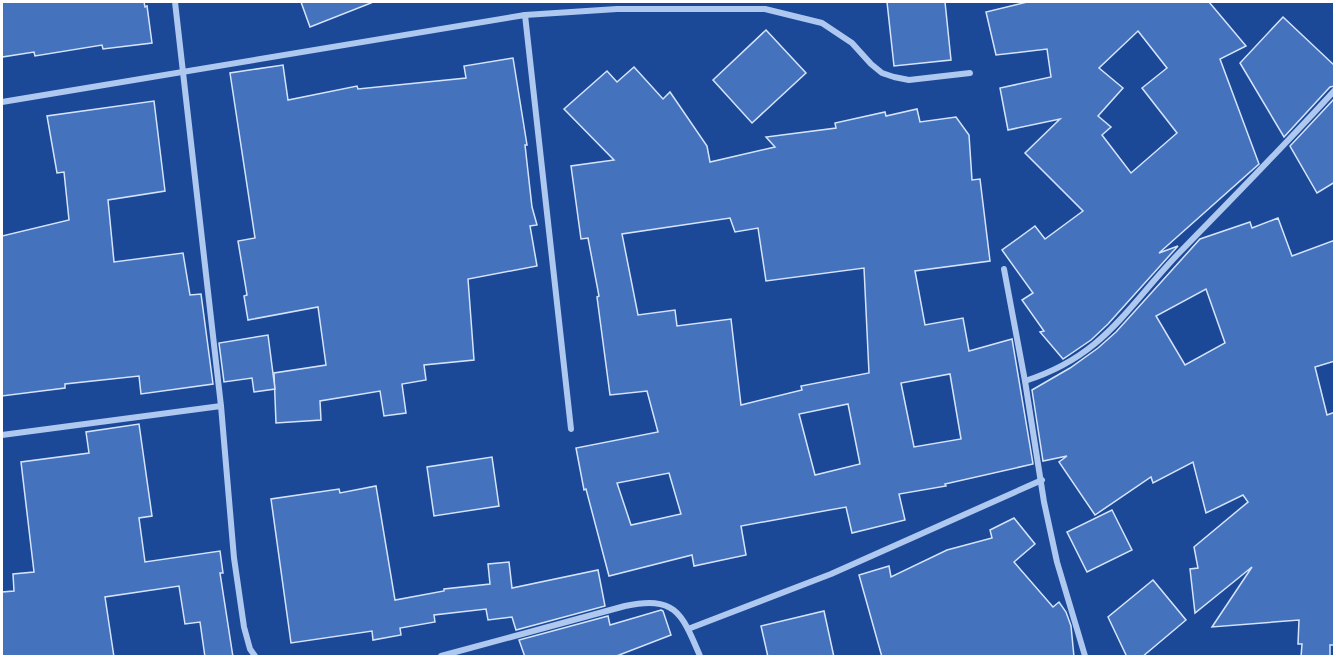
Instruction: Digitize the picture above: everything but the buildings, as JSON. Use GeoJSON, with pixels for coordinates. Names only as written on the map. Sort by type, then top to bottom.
{"type":"FeatureCollection","features":[{"type":"Feature","properties":{"kind":"street"},"geometry":{"type":"LineString","coordinates":[[175,2],[221,406],[240,604],[250,649],[255,657]]}},
{"type":"Feature","properties":{"kind":"street"},"geometry":{"type":"LineString","coordinates":[[2,102],[525,15],[617,9],[765,9],[822,23],[852,44],[877,69],[894,77],[909,80],[970,73]]}},
{"type":"Feature","properties":{"kind":"street"},"geometry":{"type":"LineString","coordinates":[[525,15],[571,429]]}},
{"type":"Feature","properties":{"kind":"street"},"geometry":{"type":"LineString","coordinates":[[1025,381],[1050,373],[1096,344],[1114,328],[1176,257],[1335,91]]}},
{"type":"Feature","properties":{"kind":"street"},"geometry":{"type":"LineString","coordinates":[[1004,269],[1044,502],[1057,562],[1085,657]]}},
{"type":"Feature","properties":{"kind":"street"},"geometry":{"type":"LineString","coordinates":[[2,435],[221,406]]}},
{"type":"Feature","properties":{"kind":"street"},"geometry":{"type":"LineString","coordinates":[[688,629],[831,574],[1042,480]]}},
{"type":"Feature","properties":{"kind":"street"},"geometry":{"type":"LineString","coordinates":[[441,657],[643,602],[665,604],[675,610],[688,629],[700,657]]}}]}
